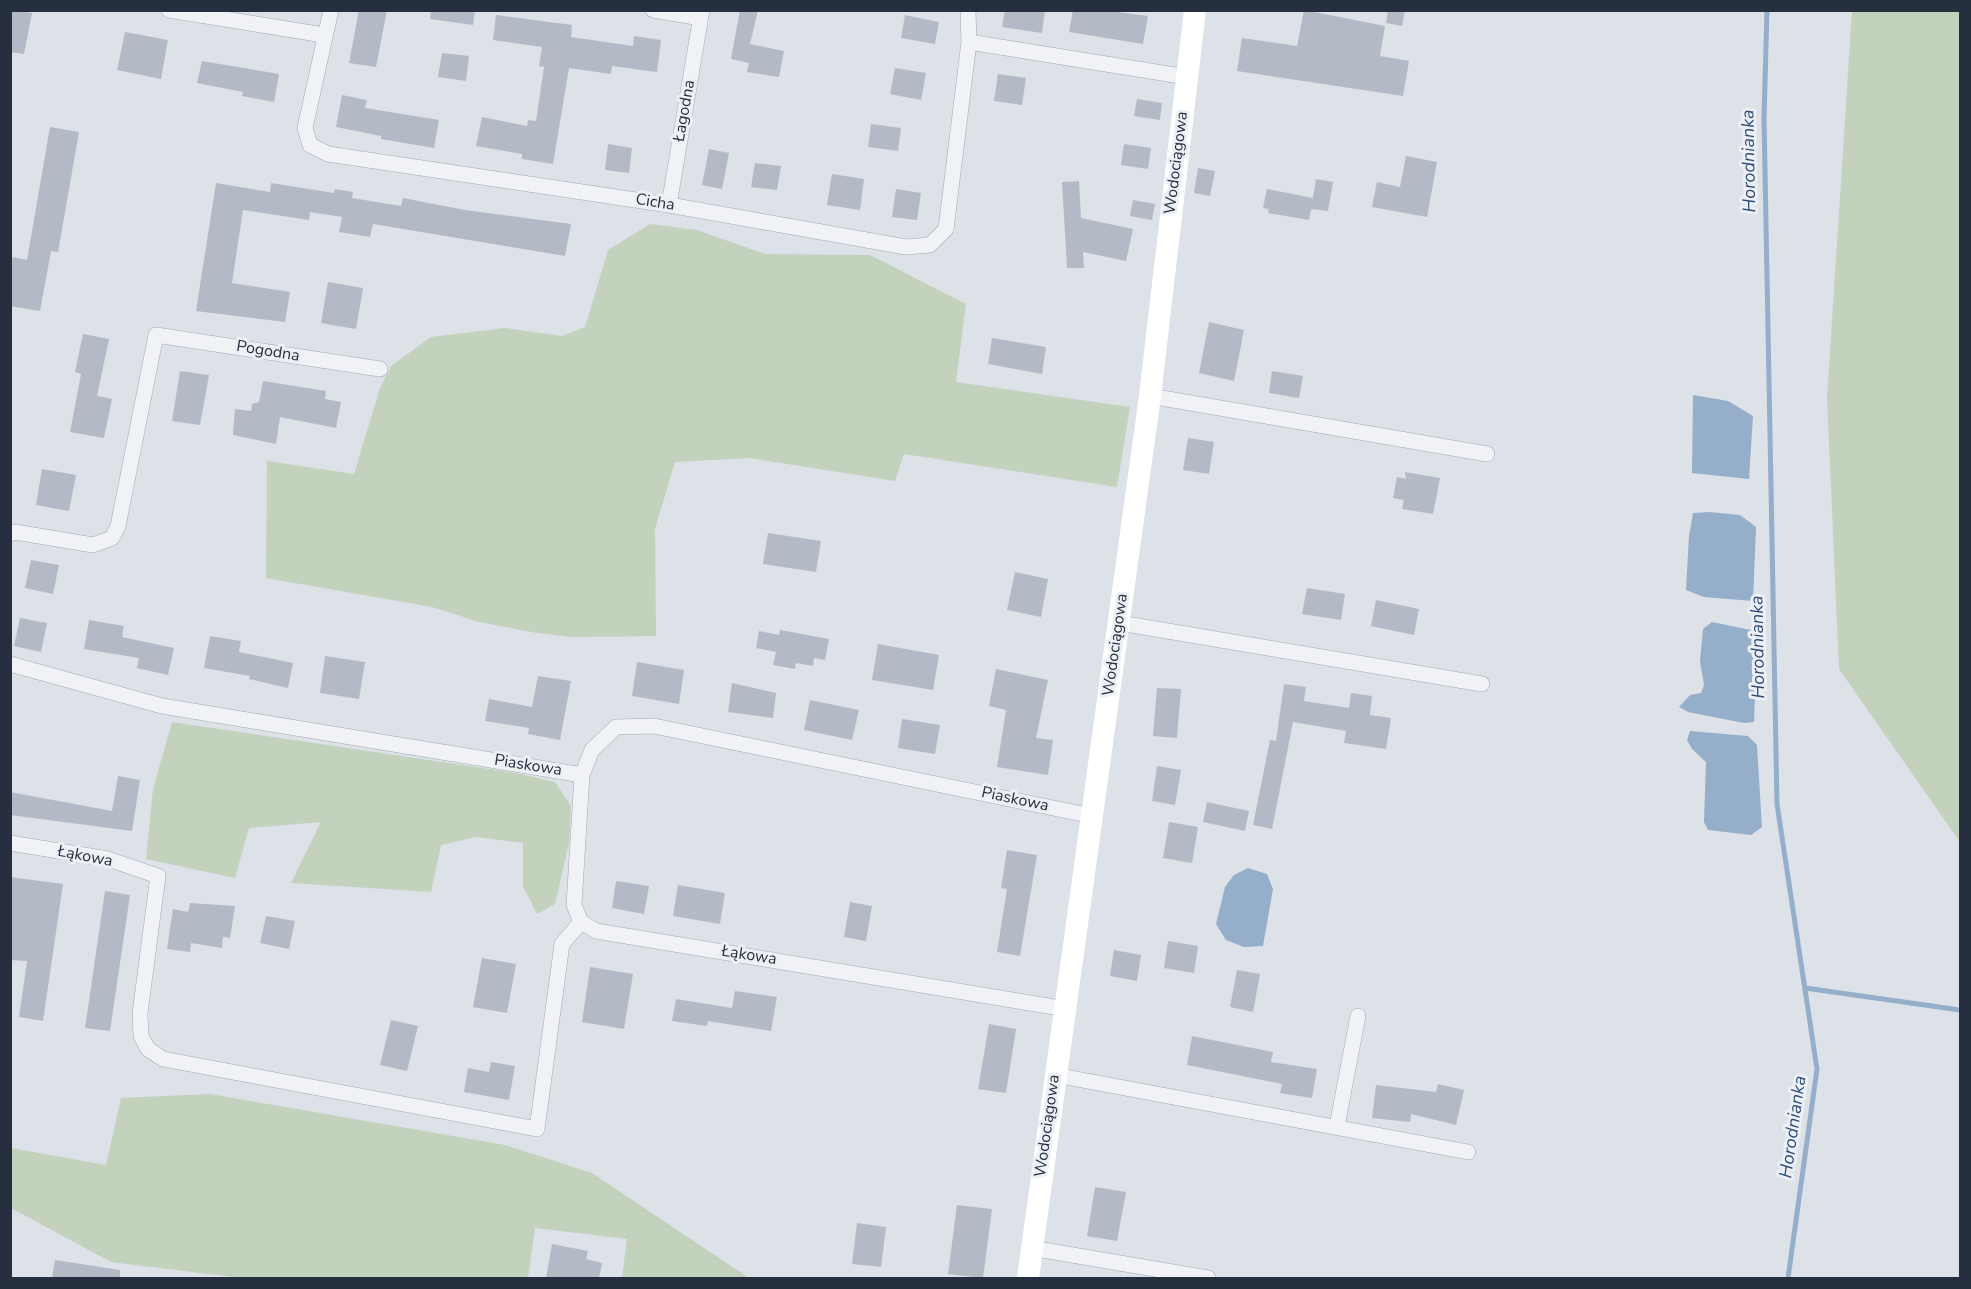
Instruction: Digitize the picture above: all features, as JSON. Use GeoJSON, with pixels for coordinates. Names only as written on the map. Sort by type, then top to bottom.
{"type":"FeatureCollection","features":[{"type":"Feature","properties":{"kind":"street"},"geometry":{"type":"LineString","coordinates":[[169,10],[324,35]]}},
{"type":"Feature","properties":{"kind":"street","name":"Cicha"},"geometry":{"type":"LineString","coordinates":[[331,10],[305,128],[310,145],[328,154],[669,205],[906,247],[930,245],[946,229],[969,42],[968,10]]}},
{"type":"Feature","properties":{"kind":"street","name":"Łagodna"},"geometry":{"type":"LineString","coordinates":[[653,10],[701,14],[669,205]]}},
{"type":"Feature","properties":{"kind":"street","name":"Wodociągowa"},"geometry":{"type":"LineString","coordinates":[[1028,1278],[1150,396],[1195,10]]}},
{"type":"Feature","properties":{"kind":"street"},"geometry":{"type":"LineString","coordinates":[[969,42],[1187,77]]}},
{"type":"Feature","properties":{"kind":"street","name":"Pogodna"},"geometry":{"type":"LineString","coordinates":[[10,534],[93,545],[112,538],[118,526],[156,334],[380,369]]}},
{"type":"Feature","properties":{"kind":"street"},"geometry":{"type":"LineString","coordinates":[[1150,396],[1487,454]]}},
{"type":"Feature","properties":{"kind":"street"},"geometry":{"type":"LineString","coordinates":[[1120,623],[1482,684]]}},
{"type":"Feature","properties":{"kind":"street","name":"Piaskowa"},"geometry":{"type":"LineString","coordinates":[[10,664],[162,706],[582,775],[592,750],[616,727],[654,726],[1092,816]]}},
{"type":"Feature","properties":{"kind":"street"},"geometry":{"type":"LineString","coordinates":[[581,921],[574,905],[582,775]]}},
{"type":"Feature","properties":{"kind":"street","name":"Łąkowa"},"geometry":{"type":"LineString","coordinates":[[10,843],[108,859],[158,876],[140,1013],[141,1036],[148,1048],[163,1059],[537,1129],[562,944],[581,921],[596,931],[1066,1009]]}},
{"type":"Feature","properties":{"kind":"street"},"geometry":{"type":"LineString","coordinates":[[1337,1126],[1358,1016]]}},
{"type":"Feature","properties":{"kind":"street"},"geometry":{"type":"LineString","coordinates":[[1055,1075],[1468,1152]]}},
{"type":"Feature","properties":{"kind":"street"},"geometry":{"type":"LineString","coordinates":[[1031,1248],[1208,1278]]}},
{"type":"Feature","properties":{"kind":"green space"},"geometry":{"type":"Polygon","coordinates":[[[1852,11],[1960,11],[1960,842],[1839,669],[1827,398],[1852,11]]]}},
{"type":"Feature","properties":{"kind":"green space"},"geometry":{"type":"Polygon","coordinates":[[[650,224],[697,230],[765,254],[870,255],[966,304],[956,382],[1130,407],[1117,487],[904,454],[895,481],[749,458],[675,462],[655,529],[656,636],[571,637],[537,633],[479,622],[432,607],[266,578],[267,461],[354,474],[380,388],[391,366],[431,337],[505,328],[562,336],[585,327],[608,250],[650,224]]]}},
{"type":"Feature","properties":{"kind":"green space"},"geometry":{"type":"Polygon","coordinates":[[[172,722],[516,773],[555,782],[571,806],[569,843],[555,904],[537,914],[523,886],[523,843],[476,837],[441,845],[431,892],[291,883],[321,822],[249,828],[235,878],[146,859],[153,789],[172,722]]]}},
{"type":"Feature","properties":{"kind":"green space"},"geometry":{"type":"Polygon","coordinates":[[[210,1094],[505,1145],[592,1173],[749,1278],[622,1278],[627,1239],[535,1228],[528,1278],[241,1278],[111,1262],[11,1208],[11,1148],[106,1165],[121,1098],[210,1094]]]}},
{"type":"Feature","properties":{"kind":"water"},"geometry":{"type":"Polygon","coordinates":[[[1693,395],[1728,401],[1753,416],[1749,479],[1692,473],[1693,395]]]}},
{"type":"Feature","properties":{"kind":"water"},"geometry":{"type":"Polygon","coordinates":[[[1693,513],[1740,515],[1756,527],[1753,601],[1704,597],[1686,590],[1689,536],[1693,513]]]}},
{"type":"Feature","properties":{"kind":"water"},"geometry":{"type":"Polygon","coordinates":[[[1712,622],[1751,630],[1757,636],[1754,722],[1744,723],[1688,712],[1679,707],[1690,695],[1701,693],[1704,685],[1700,661],[1703,629],[1712,622]]]}},
{"type":"Feature","properties":{"kind":"water"},"geometry":{"type":"Polygon","coordinates":[[[1690,731],[1748,736],[1757,745],[1762,827],[1751,835],[1708,830],[1704,822],[1706,762],[1692,749],[1687,740],[1690,731]]]}},
{"type":"Feature","properties":{"kind":"water"},"geometry":{"type":"Polygon","coordinates":[[[1248,868],[1267,874],[1273,889],[1263,946],[1244,947],[1226,940],[1216,924],[1225,887],[1234,875],[1248,868]]]}},
{"type":"Feature","properties":{"kind":"building"},"geometry":{"type":"Polygon","coordinates":[[[10,10],[32,13],[24,54],[10,52],[10,10]]]}},
{"type":"Feature","properties":{"kind":"building"},"geometry":{"type":"Polygon","coordinates":[[[359,10],[387,10],[376,67],[349,63],[359,10]]]}},
{"type":"Feature","properties":{"kind":"building"},"geometry":{"type":"Polygon","coordinates":[[[431,10],[475,10],[473,25],[430,19],[431,10]]]}},
{"type":"Feature","properties":{"kind":"building"},"geometry":{"type":"Polygon","coordinates":[[[740,10],[758,10],[750,44],[784,51],[779,77],[747,72],[749,63],[731,59],[740,10]]]}},
{"type":"Feature","properties":{"kind":"building"},"geometry":{"type":"Polygon","coordinates":[[[1005,10],[1045,10],[1042,33],[1002,27],[1005,10]]]}},
{"type":"Feature","properties":{"kind":"building"},"geometry":{"type":"Polygon","coordinates":[[[1073,10],[1101,10],[1148,16],[1143,44],[1069,32],[1073,10]]]}},
{"type":"Feature","properties":{"kind":"building"},"geometry":{"type":"Polygon","coordinates":[[[1304,10],[1385,26],[1380,56],[1409,61],[1403,96],[1237,71],[1242,38],[1297,46],[1304,10]]]}},
{"type":"Feature","properties":{"kind":"building"},"geometry":{"type":"Polygon","coordinates":[[[1388,10],[1405,10],[1402,26],[1386,23],[1388,10]]]}},
{"type":"Feature","properties":{"kind":"building"},"geometry":{"type":"Polygon","coordinates":[[[496,15],[572,25],[571,37],[633,46],[634,36],[661,40],[657,72],[612,66],[611,74],[569,68],[553,164],[522,159],[522,154],[476,146],[482,117],[527,126],[528,120],[536,121],[544,67],[539,66],[542,47],[493,40],[496,15]]]}},
{"type":"Feature","properties":{"kind":"building"},"geometry":{"type":"Polygon","coordinates":[[[905,15],[939,22],[935,44],[901,38],[905,15]]]}},
{"type":"Feature","properties":{"kind":"building"},"geometry":{"type":"Polygon","coordinates":[[[125,32],[168,40],[161,79],[117,70],[125,32]]]}},
{"type":"Feature","properties":{"kind":"building"},"geometry":{"type":"Polygon","coordinates":[[[442,53],[469,56],[466,81],[438,77],[442,53]]]}},
{"type":"Feature","properties":{"kind":"building"},"geometry":{"type":"Polygon","coordinates":[[[202,61],[279,74],[274,102],[242,96],[243,92],[197,83],[202,61]]]}},
{"type":"Feature","properties":{"kind":"building"},"geometry":{"type":"Polygon","coordinates":[[[895,68],[926,73],[921,100],[890,94],[895,68]]]}},
{"type":"Feature","properties":{"kind":"building"},"geometry":{"type":"Polygon","coordinates":[[[998,74],[1026,78],[1022,105],[994,101],[998,74]]]}},
{"type":"Feature","properties":{"kind":"building"},"geometry":{"type":"Polygon","coordinates":[[[342,95],[367,100],[365,108],[439,120],[434,148],[381,139],[381,136],[336,127],[342,95]]]}},
{"type":"Feature","properties":{"kind":"building"},"geometry":{"type":"Polygon","coordinates":[[[1137,99],[1162,103],[1160,120],[1134,116],[1137,99]]]}},
{"type":"Feature","properties":{"kind":"building"},"geometry":{"type":"Polygon","coordinates":[[[871,124],[901,128],[898,151],[868,147],[871,124]]]}},
{"type":"Feature","properties":{"kind":"building"},"geometry":{"type":"Polygon","coordinates":[[[50,127],[79,132],[58,252],[51,251],[40,311],[10,306],[10,270],[13,257],[27,260],[50,127]]]}},
{"type":"Feature","properties":{"kind":"building"},"geometry":{"type":"Polygon","coordinates":[[[608,144],[632,148],[629,173],[605,170],[608,144]]]}},
{"type":"Feature","properties":{"kind":"building"},"geometry":{"type":"Polygon","coordinates":[[[1124,144],[1151,148],[1148,169],[1121,165],[1124,144]]]}},
{"type":"Feature","properties":{"kind":"building"},"geometry":{"type":"Polygon","coordinates":[[[709,149],[729,153],[722,189],[702,185],[709,149]]]}},
{"type":"Feature","properties":{"kind":"building"},"geometry":{"type":"Polygon","coordinates":[[[1406,156],[1437,162],[1427,217],[1372,207],[1377,182],[1400,187],[1406,156]]]}},
{"type":"Feature","properties":{"kind":"building"},"geometry":{"type":"Polygon","coordinates":[[[755,163],[781,166],[777,190],[751,187],[755,163]]]}},
{"type":"Feature","properties":{"kind":"building"},"geometry":{"type":"Polygon","coordinates":[[[1198,168],[1215,171],[1210,196],[1194,193],[1198,168]]]}},
{"type":"Feature","properties":{"kind":"building"},"geometry":{"type":"Polygon","coordinates":[[[832,174],[864,179],[860,210],[827,205],[832,174]]]}},
{"type":"Feature","properties":{"kind":"building"},"geometry":{"type":"Polygon","coordinates":[[[1316,179],[1333,182],[1328,211],[1311,209],[1316,179]]]}},
{"type":"Feature","properties":{"kind":"building"},"geometry":{"type":"Polygon","coordinates":[[[1079,181],[1081,218],[1133,229],[1126,261],[1083,252],[1084,268],[1067,268],[1062,182],[1079,181]]]}},
{"type":"Feature","properties":{"kind":"building"},"geometry":{"type":"Polygon","coordinates":[[[216,183],[270,192],[271,183],[334,193],[335,189],[353,192],[352,198],[401,206],[403,198],[465,210],[571,224],[565,256],[373,224],[370,237],[339,232],[342,217],[310,212],[309,220],[243,210],[232,283],[290,292],[285,322],[196,311],[216,183]]]}},
{"type":"Feature","properties":{"kind":"building"},"geometry":{"type":"Polygon","coordinates":[[[896,189],[921,193],[917,220],[892,217],[896,189]]]}},
{"type":"Feature","properties":{"kind":"building"},"geometry":{"type":"Polygon","coordinates":[[[1267,189],[1313,198],[1309,220],[1268,213],[1269,209],[1263,208],[1267,189]]]}},
{"type":"Feature","properties":{"kind":"building"},"geometry":{"type":"Polygon","coordinates":[[[1133,200],[1155,204],[1152,220],[1130,216],[1133,200]]]}},
{"type":"Feature","properties":{"kind":"building"},"geometry":{"type":"Polygon","coordinates":[[[328,282],[363,288],[356,329],[321,323],[328,282]]]}},
{"type":"Feature","properties":{"kind":"building"},"geometry":{"type":"Polygon","coordinates":[[[1209,322],[1244,330],[1234,381],[1199,373],[1209,322]]]}},
{"type":"Feature","properties":{"kind":"building"},"geometry":{"type":"Polygon","coordinates":[[[83,334],[109,339],[97,396],[112,399],[104,438],[70,432],[81,374],[75,372],[83,334]]]}},
{"type":"Feature","properties":{"kind":"building"},"geometry":{"type":"Polygon","coordinates":[[[992,338],[1046,347],[1042,374],[988,364],[992,338]]]}},
{"type":"Feature","properties":{"kind":"building"},"geometry":{"type":"Polygon","coordinates":[[[180,371],[209,375],[200,425],[172,421],[180,371]]]}},
{"type":"Feature","properties":{"kind":"building"},"geometry":{"type":"Polygon","coordinates":[[[1272,371],[1303,376],[1299,398],[1269,393],[1272,371]]]}},
{"type":"Feature","properties":{"kind":"building"},"geometry":{"type":"Polygon","coordinates":[[[263,381],[326,391],[325,399],[341,402],[336,428],[280,417],[276,444],[233,435],[235,409],[251,411],[252,404],[259,402],[263,381]]]}},
{"type":"Feature","properties":{"kind":"building"},"geometry":{"type":"Polygon","coordinates":[[[1188,438],[1214,442],[1209,474],[1183,470],[1188,438]]]}},
{"type":"Feature","properties":{"kind":"building"},"geometry":{"type":"Polygon","coordinates":[[[42,469],[76,475],[69,511],[36,505],[42,469]]]}},
{"type":"Feature","properties":{"kind":"building"},"geometry":{"type":"Polygon","coordinates":[[[1405,472],[1440,478],[1433,514],[1402,509],[1404,500],[1393,498],[1397,477],[1406,479],[1405,472]]]}},
{"type":"Feature","properties":{"kind":"building"},"geometry":{"type":"Polygon","coordinates":[[[768,533],[821,541],[816,572],[763,564],[768,533]]]}},
{"type":"Feature","properties":{"kind":"building"},"geometry":{"type":"Polygon","coordinates":[[[31,560],[59,565],[53,594],[25,588],[31,560]]]}},
{"type":"Feature","properties":{"kind":"building"},"geometry":{"type":"Polygon","coordinates":[[[1015,572],[1048,579],[1041,617],[1007,610],[1015,572]]]}},
{"type":"Feature","properties":{"kind":"building"},"geometry":{"type":"Polygon","coordinates":[[[1307,588],[1345,594],[1341,620],[1302,614],[1307,588]]]}},
{"type":"Feature","properties":{"kind":"building"},"geometry":{"type":"Polygon","coordinates":[[[1376,600],[1419,609],[1414,635],[1371,626],[1376,600]]]}},
{"type":"Feature","properties":{"kind":"building"},"geometry":{"type":"Polygon","coordinates":[[[20,618],[47,623],[41,652],[14,646],[20,618]]]}},
{"type":"Feature","properties":{"kind":"building"},"geometry":{"type":"Polygon","coordinates":[[[89,620],[124,626],[122,637],[174,648],[168,675],[137,668],[139,658],[84,649],[89,620]]]}},
{"type":"Feature","properties":{"kind":"building"},"geometry":{"type":"Polygon","coordinates":[[[780,630],[829,639],[825,660],[814,658],[813,666],[796,663],[795,669],[773,665],[776,652],[756,648],[759,631],[779,635],[780,630]]]}},
{"type":"Feature","properties":{"kind":"building"},"geometry":{"type":"Polygon","coordinates":[[[210,636],[241,641],[239,652],[293,663],[288,688],[249,679],[250,676],[204,668],[210,636]]]}},
{"type":"Feature","properties":{"kind":"building"},"geometry":{"type":"Polygon","coordinates":[[[878,644],[939,655],[933,690],[872,680],[878,644]]]}},
{"type":"Feature","properties":{"kind":"building"},"geometry":{"type":"Polygon","coordinates":[[[325,656],[365,662],[359,699],[320,693],[325,656]]]}},
{"type":"Feature","properties":{"kind":"building"},"geometry":{"type":"Polygon","coordinates":[[[637,662],[684,670],[679,704],[632,696],[637,662]]]}},
{"type":"Feature","properties":{"kind":"building"},"geometry":{"type":"Polygon","coordinates":[[[996,669],[1048,680],[1036,738],[1053,740],[1048,775],[997,767],[1006,710],[989,706],[996,669]]]}},
{"type":"Feature","properties":{"kind":"building"},"geometry":{"type":"Polygon","coordinates":[[[538,676],[571,681],[560,740],[528,734],[529,728],[485,721],[489,699],[532,707],[538,676]]]}},
{"type":"Feature","properties":{"kind":"building"},"geometry":{"type":"Polygon","coordinates":[[[732,683],[776,693],[773,718],[728,712],[732,683]]]}},
{"type":"Feature","properties":{"kind":"building"},"geometry":{"type":"Polygon","coordinates":[[[1284,684],[1306,687],[1304,701],[1349,708],[1351,693],[1372,696],[1370,715],[1391,718],[1386,749],[1344,743],[1346,731],[1293,722],[1272,829],[1253,825],[1270,740],[1276,741],[1284,684]]]}},
{"type":"Feature","properties":{"kind":"building"},"geometry":{"type":"Polygon","coordinates":[[[1157,688],[1181,689],[1177,738],[1153,736],[1157,688]]]}},
{"type":"Feature","properties":{"kind":"building"},"geometry":{"type":"Polygon","coordinates":[[[810,700],[859,710],[852,740],[804,730],[810,700]]]}},
{"type":"Feature","properties":{"kind":"building"},"geometry":{"type":"Polygon","coordinates":[[[902,719],[940,725],[935,754],[898,748],[902,719]]]}},
{"type":"Feature","properties":{"kind":"building"},"geometry":{"type":"Polygon","coordinates":[[[1157,766],[1181,770],[1175,805],[1152,801],[1157,766]]]}},
{"type":"Feature","properties":{"kind":"building"},"geometry":{"type":"Polygon","coordinates":[[[118,776],[140,780],[132,831],[10,815],[10,792],[112,811],[118,776]]]}},
{"type":"Feature","properties":{"kind":"building"},"geometry":{"type":"Polygon","coordinates":[[[1207,802],[1249,811],[1245,831],[1203,822],[1207,802]]]}},
{"type":"Feature","properties":{"kind":"building"},"geometry":{"type":"Polygon","coordinates":[[[1169,822],[1198,827],[1192,863],[1163,858],[1169,822]]]}},
{"type":"Feature","properties":{"kind":"building"},"geometry":{"type":"Polygon","coordinates":[[[1007,850],[1037,855],[1020,956],[997,952],[1007,889],[1001,888],[1007,850]]]}},
{"type":"Feature","properties":{"kind":"building"},"geometry":{"type":"Polygon","coordinates":[[[10,877],[63,884],[43,1021],[19,1017],[27,961],[10,960],[10,877]]]}},
{"type":"Feature","properties":{"kind":"building"},"geometry":{"type":"Polygon","coordinates":[[[616,881],[649,886],[644,914],[612,908],[616,881]]]}},
{"type":"Feature","properties":{"kind":"building"},"geometry":{"type":"Polygon","coordinates":[[[678,885],[725,893],[720,924],[673,916],[678,885]]]}},
{"type":"Feature","properties":{"kind":"building"},"geometry":{"type":"Polygon","coordinates":[[[105,891],[130,895],[110,1031],[85,1028],[105,891]]]}},
{"type":"Feature","properties":{"kind":"building"},"geometry":{"type":"Polygon","coordinates":[[[850,902],[872,906],[866,941],[844,937],[850,902]]]}},
{"type":"Feature","properties":{"kind":"building"},"geometry":{"type":"Polygon","coordinates":[[[190,903],[235,906],[230,938],[223,937],[222,948],[191,943],[190,952],[167,949],[173,909],[188,912],[190,903]]]}},
{"type":"Feature","properties":{"kind":"building"},"geometry":{"type":"Polygon","coordinates":[[[266,916],[295,921],[289,949],[260,943],[266,916]]]}},
{"type":"Feature","properties":{"kind":"building"},"geometry":{"type":"Polygon","coordinates":[[[1168,941],[1198,946],[1194,973],[1164,968],[1168,941]]]}},
{"type":"Feature","properties":{"kind":"building"},"geometry":{"type":"Polygon","coordinates":[[[1114,950],[1141,955],[1137,981],[1110,976],[1114,950]]]}},
{"type":"Feature","properties":{"kind":"building"},"geometry":{"type":"Polygon","coordinates":[[[482,958],[516,964],[507,1013],[473,1007],[482,958]]]}},
{"type":"Feature","properties":{"kind":"building"},"geometry":{"type":"Polygon","coordinates":[[[590,967],[633,974],[624,1029],[582,1022],[590,967]]]}},
{"type":"Feature","properties":{"kind":"building"},"geometry":{"type":"Polygon","coordinates":[[[1237,970],[1260,974],[1253,1012],[1230,1007],[1237,970]]]}},
{"type":"Feature","properties":{"kind":"building"},"geometry":{"type":"Polygon","coordinates":[[[735,991],[777,997],[771,1031],[708,1021],[707,1026],[672,1021],[676,999],[732,1008],[735,991]]]}},
{"type":"Feature","properties":{"kind":"building"},"geometry":{"type":"Polygon","coordinates":[[[391,1020],[418,1026],[407,1071],[380,1065],[391,1020]]]}},
{"type":"Feature","properties":{"kind":"building"},"geometry":{"type":"Polygon","coordinates":[[[989,1024],[1016,1029],[1006,1093],[978,1089],[989,1024]]]}},
{"type":"Feature","properties":{"kind":"building"},"geometry":{"type":"Polygon","coordinates":[[[1192,1036],[1273,1052],[1271,1062],[1317,1069],[1312,1098],[1280,1093],[1282,1084],[1187,1065],[1192,1036]]]}},
{"type":"Feature","properties":{"kind":"building"},"geometry":{"type":"Polygon","coordinates":[[[491,1062],[515,1066],[509,1100],[464,1092],[468,1068],[489,1072],[491,1062]]]}},
{"type":"Feature","properties":{"kind":"building"},"geometry":{"type":"Polygon","coordinates":[[[1438,1084],[1464,1090],[1456,1125],[1411,1114],[1410,1122],[1372,1118],[1376,1085],[1436,1092],[1438,1084]]]}},
{"type":"Feature","properties":{"kind":"building"},"geometry":{"type":"Polygon","coordinates":[[[1095,1187],[1126,1192],[1117,1241],[1087,1236],[1095,1187]]]}},
{"type":"Feature","properties":{"kind":"building"},"geometry":{"type":"Polygon","coordinates":[[[957,1205],[992,1209],[983,1278],[948,1274],[957,1205]]]}},
{"type":"Feature","properties":{"kind":"building"},"geometry":{"type":"Polygon","coordinates":[[[857,1223],[886,1227],[881,1267],[852,1264],[857,1223]]]}},
{"type":"Feature","properties":{"kind":"building"},"geometry":{"type":"Polygon","coordinates":[[[552,1244],[588,1251],[586,1259],[602,1263],[599,1278],[546,1278],[552,1244]]]}},
{"type":"Feature","properties":{"kind":"building"},"geometry":{"type":"Polygon","coordinates":[[[55,1260],[120,1270],[120,1278],[52,1278],[55,1260]]]}},
{"type":"Feature","properties":{"kind":"waterway","name":"Horodnianka"},"geometry":{"type":"LineString","coordinates":[[1767,10],[1764,118],[1777,804],[1817,1069],[1788,1278]]}},
{"type":"Feature","properties":{"kind":"waterway"},"geometry":{"type":"LineString","coordinates":[[1805,988],[1960,1010]]}}]}
